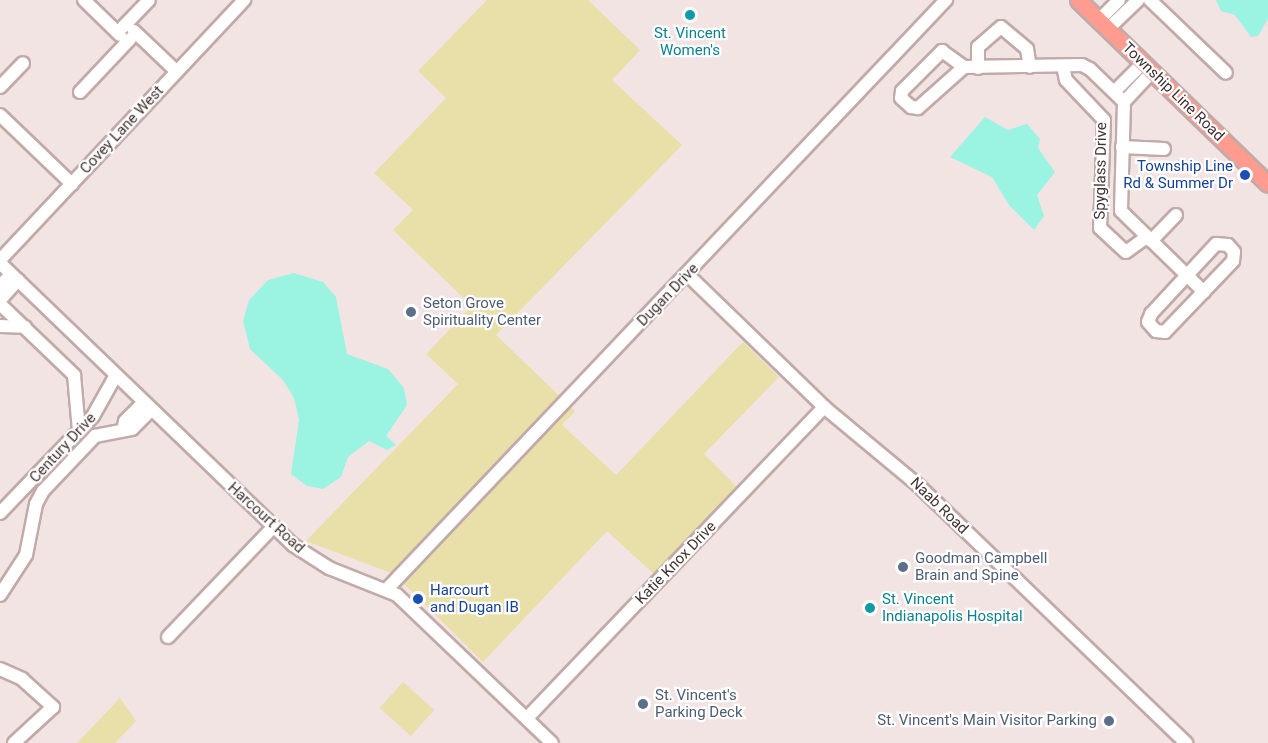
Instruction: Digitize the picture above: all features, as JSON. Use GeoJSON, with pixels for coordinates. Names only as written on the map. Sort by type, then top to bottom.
{"type":"FeatureCollection","features":[{"type":"Feature","properties":{"kind":"main road","name":"Township Line Road"},"geometry":{"type":"LineString","coordinates":[[1078,0],[1268,184]]}},
{"type":"Feature","properties":{"kind":"street"},"geometry":{"type":"LineString","coordinates":[[84,0],[177,72]]}},
{"type":"Feature","properties":{"kind":"street"},"geometry":{"type":"LineString","coordinates":[[80,92],[127,33],[149,0]]}},
{"type":"Feature","properties":{"kind":"street","name":"Covey Lane West"},"geometry":{"type":"LineString","coordinates":[[0,262],[244,0]]}},
{"type":"Feature","properties":{"kind":"street","name":"Dugan Drive"},"geometry":{"type":"LineString","coordinates":[[388,588],[688,275],[946,0]]}},
{"type":"Feature","properties":{"kind":"street"},"geometry":{"type":"LineString","coordinates":[[1103,25],[1119,0]]}},
{"type":"Feature","properties":{"kind":"street"},"geometry":{"type":"LineString","coordinates":[[1103,25],[1138,0]]}},
{"type":"Feature","properties":{"kind":"street"},"geometry":{"type":"LineString","coordinates":[[1150,0],[1226,73]]}},
{"type":"Feature","properties":{"kind":"street"},"geometry":{"type":"LineString","coordinates":[[978,68],[978,47],[999,27],[1027,49],[1030,67]]}},
{"type":"Feature","properties":{"kind":"street"},"geometry":{"type":"LineString","coordinates":[[963,67],[918,108],[910,107],[901,98],[902,91],[942,51],[963,67],[1086,66],[1124,102]]}},
{"type":"Feature","properties":{"kind":"street"},"geometry":{"type":"LineString","coordinates":[[0,87],[23,63]]}},
{"type":"Feature","properties":{"kind":"street","name":"Spyglass Drive"},"geometry":{"type":"LineString","coordinates":[[1063,66],[1066,80],[1104,120],[1100,228],[1126,252],[1149,239]]}},
{"type":"Feature","properties":{"kind":"street"},"geometry":{"type":"LineString","coordinates":[[1114,92],[1147,68]]}},
{"type":"Feature","properties":{"kind":"street"},"geometry":{"type":"LineString","coordinates":[[1147,68],[1124,102],[1119,207],[1204,292]]}},
{"type":"Feature","properties":{"kind":"street"},"geometry":{"type":"LineString","coordinates":[[0,115],[72,184]]}},
{"type":"Feature","properties":{"kind":"street"},"geometry":{"type":"LineString","coordinates":[[1122,147],[1164,149]]}},
{"type":"Feature","properties":{"kind":"street"},"geometry":{"type":"LineString","coordinates":[[1149,239],[1176,215]]}},
{"type":"Feature","properties":{"kind":"street"},"geometry":{"type":"LineString","coordinates":[[1216,244],[1228,245],[1234,252],[1233,261],[1204,292],[1165,332],[1156,331],[1149,316],[1216,244]]}},
{"type":"Feature","properties":{"kind":"street","name":"Harcourt Road"},"geometry":{"type":"LineString","coordinates":[[0,262],[273,527],[323,564],[388,588],[552,743]]}},
{"type":"Feature","properties":{"kind":"street","name":"Naab Road"},"geometry":{"type":"LineString","coordinates":[[688,275],[824,407],[919,486],[1186,743]]}},
{"type":"Feature","properties":{"kind":"street"},"geometry":{"type":"LineString","coordinates":[[0,285],[15,277]]}},
{"type":"Feature","properties":{"kind":"street"},"geometry":{"type":"LineString","coordinates":[[15,277],[0,302],[75,376],[79,431]]}},
{"type":"Feature","properties":{"kind":"street"},"geometry":{"type":"LineString","coordinates":[[0,326],[25,327]]}},
{"type":"Feature","properties":{"kind":"street","name":"Century Drive"},"geometry":{"type":"LineString","coordinates":[[0,513],[96,412],[116,375]]}},
{"type":"Feature","properties":{"kind":"street"},"geometry":{"type":"LineString","coordinates":[[0,595],[26,555],[36,504],[43,491],[95,436],[132,429],[148,406]]}},
{"type":"Feature","properties":{"kind":"street","name":"Katie Knox Drive"},"geometry":{"type":"LineString","coordinates":[[527,718],[824,407]]}},
{"type":"Feature","properties":{"kind":"street"},"geometry":{"type":"LineString","coordinates":[[168,637],[273,527]]}},
{"type":"Feature","properties":{"kind":"street"},"geometry":{"type":"LineString","coordinates":[[0,669],[22,679],[53,707],[14,743]]}},
{"type":"Feature","properties":{"kind":"shaded area"},"geometry":{"type":"Polygon","coordinates":[[[487,0],[588,0],[640,50],[612,80],[682,145],[496,335],[575,411],[562,425],[616,475],[743,342],[779,377],[704,454],[737,487],[654,574],[607,531],[483,662],[394,574],[306,541],[458,384],[426,354],[472,306],[393,230],[413,210],[374,173],[446,98],[418,71],[487,0]]]}},
{"type":"Feature","properties":{"kind":"shaded area"},"geometry":{"type":"Polygon","coordinates":[[[1216,0],[1268,0],[1268,19],[1258,36],[1251,37],[1235,15],[1221,11],[1216,0]]]}},
{"type":"Feature","properties":{"kind":"shaded area"},"geometry":{"type":"Polygon","coordinates":[[[985,117],[1008,130],[1027,124],[1040,139],[1038,148],[1055,172],[1037,195],[1044,216],[1034,230],[1009,205],[992,177],[950,157],[985,117]]]}},
{"type":"Feature","properties":{"kind":"shaded area"},"geometry":{"type":"Polygon","coordinates":[[[294,273],[323,282],[336,297],[347,354],[388,369],[404,388],[407,405],[386,436],[396,445],[387,450],[369,441],[348,457],[341,477],[323,489],[307,486],[291,474],[299,420],[294,398],[283,380],[250,349],[243,321],[249,300],[268,280],[294,273]]]}},
{"type":"Feature","properties":{"kind":"shaded area"},"geometry":{"type":"Polygon","coordinates":[[[403,682],[434,710],[411,736],[380,708],[403,682]]]}},
{"type":"Feature","properties":{"kind":"shaded area"},"geometry":{"type":"Polygon","coordinates":[[[120,698],[136,721],[115,743],[77,743],[120,698]]]}},
{"type":"Feature","properties":{"kind":"place","name":"St. Vincent Women's"},"geometry":{"type":"Point","coordinates":[690,15]}},
{"type":"Feature","properties":{"kind":"place","name":"Township Line Rd & Summer Dr"},"geometry":{"type":"Point","coordinates":[1245,175]}},
{"type":"Feature","properties":{"kind":"place","name":"Seton Grove Spirituality Center"},"geometry":{"type":"Point","coordinates":[411,312]}},
{"type":"Feature","properties":{"kind":"place","name":"Goodman Campbell Brain and Spine"},"geometry":{"type":"Point","coordinates":[903,567]}},
{"type":"Feature","properties":{"kind":"place","name":"Harcourt and Dugan IB"},"geometry":{"type":"Point","coordinates":[418,599]}},
{"type":"Feature","properties":{"kind":"place","name":"St. Vincent Indianapolis Hospital"},"geometry":{"type":"Point","coordinates":[870,608]}},
{"type":"Feature","properties":{"kind":"place","name":"St. Vincent's Parking Deck"},"geometry":{"type":"Point","coordinates":[643,704]}},
{"type":"Feature","properties":{"kind":"place","name":"St. Vincent's Main Visitor Parking"},"geometry":{"type":"Point","coordinates":[1109,721]}}]}
